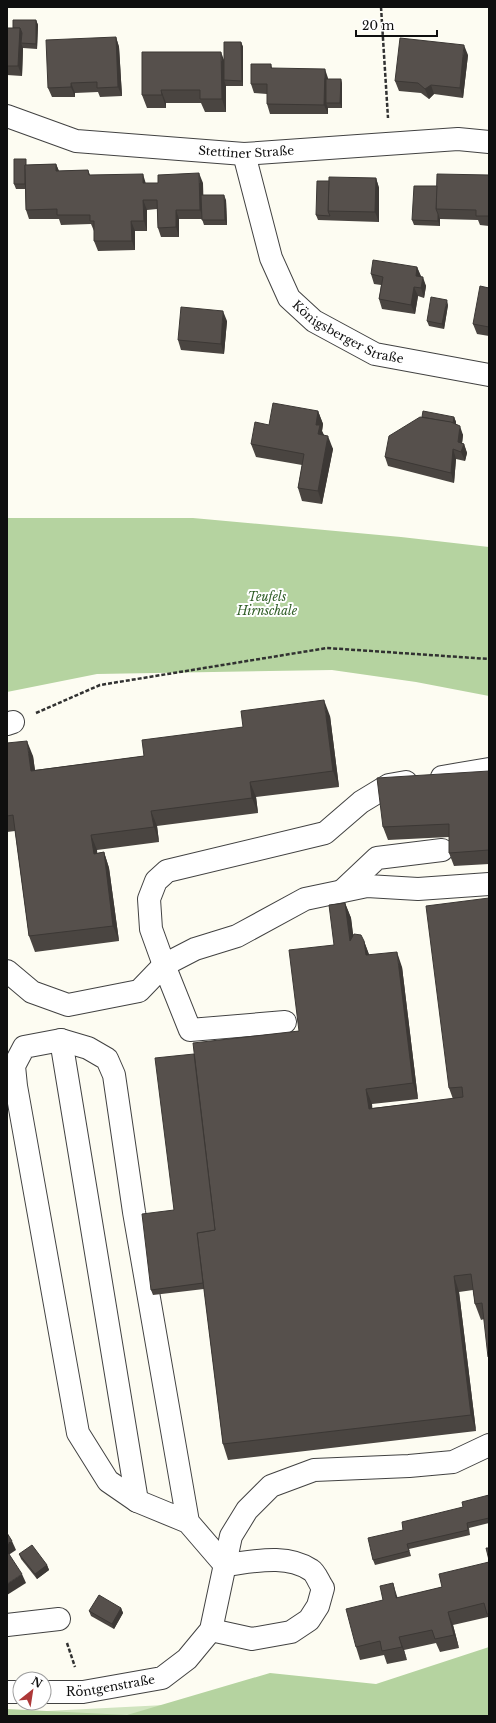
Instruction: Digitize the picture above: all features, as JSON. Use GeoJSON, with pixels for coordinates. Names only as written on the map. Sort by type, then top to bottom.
{"type":"FeatureCollection","features":[{"type":"Feature","properties":{"kind":"street","name":"Stettiner Straße"},"geometry":{"type":"LineString","coordinates":[[7,116],[76,141],[244,154],[458,139],[489,142]]}},
{"type":"Feature","properties":{"kind":"street","name":"Königsberger Straße"},"geometry":{"type":"LineString","coordinates":[[244,154],[271,258],[289,298],[314,321],[375,354],[489,375]]}},
{"type":"Feature","properties":{"kind":"street"},"geometry":{"type":"LineString","coordinates":[[285,1022],[190,1030],[151,929],[148,899],[156,882],[167,871],[325,833],[361,802],[389,785],[489,768]]}},
{"type":"Feature","properties":{"kind":"street"},"geometry":{"type":"LineString","coordinates":[[341,892],[377,858],[442,850]]}},
{"type":"Feature","properties":{"kind":"street"},"geometry":{"type":"LineString","coordinates":[[7,971],[32,992],[68,1005],[139,991],[164,965],[195,949],[237,936],[305,899],[367,886],[418,889],[489,884]]}},
{"type":"Feature","properties":{"kind":"street"},"geometry":{"type":"LineString","coordinates":[[61,1040],[137,1502]]}},
{"type":"Feature","properties":{"kind":"street"},"geometry":{"type":"LineString","coordinates":[[188,1522],[134,1212],[114,1075],[107,1059],[88,1048],[61,1040],[24,1047],[14,1066],[16,1086],[78,1433],[108,1481],[137,1502],[188,1522],[225,1565],[288,1560],[312,1570],[323,1588],[318,1606],[309,1620],[291,1632],[252,1639],[211,1630]]}},
{"type":"Feature","properties":{"kind":"street","name":"Röntgenstraße"},"geometry":{"type":"LineString","coordinates":[[52,1692],[83,1692],[162,1678],[187,1659],[211,1630],[231,1536],[247,1510],[271,1486],[314,1470],[409,1466],[453,1462],[489,1445]]}},
{"type":"Feature","properties":{"kind":"street"},"geometry":{"type":"LineString","coordinates":[[7,1625],[59,1618]]}},
{"type":"Feature","properties":{"kind":"path"},"geometry":{"type":"LineString","coordinates":[[381,7],[389,144]]}},
{"type":"Feature","properties":{"kind":"path"},"geometry":{"type":"LineString","coordinates":[[10,723],[100,685],[327,648],[489,659]]}},
{"type":"Feature","properties":{"kind":"path"},"geometry":{"type":"LineString","coordinates":[[59,1618],[83,1692]]}},
{"type":"Feature","properties":{"kind":"green space","name":"Teufels Hirnschale"},"geometry":{"type":"Polygon","coordinates":[[[7,518],[193,518],[401,537],[489,547],[489,696],[416,682],[332,670],[97,674],[7,692],[7,518]]]}},
{"type":"Feature","properties":{"kind":"green space"},"geometry":{"type":"Polygon","coordinates":[[[489,1647],[489,1716],[7,1716],[7,1709],[12,1709],[12,1711],[47,1711],[127,1715],[270,1673],[376,1684],[489,1647]]]}},
{"type":"Feature","properties":{"kind":"green space"},"geometry":{"type":"Polygon","coordinates":[[[165,1705],[168,1716],[7,1716],[7,1713],[165,1705]]]}},
{"type":"Feature","properties":{"kind":"building"},"geometry":{"type":"Polygon","coordinates":[[[13,20],[36,20],[36,44],[21,43],[22,33],[20,28],[13,28],[13,20]]]}},
{"type":"Feature","properties":{"kind":"building"},"geometry":{"type":"Polygon","coordinates":[[[7,28],[20,28],[18,66],[7,66],[7,28]]]}},
{"type":"Feature","properties":{"kind":"building"},"geometry":{"type":"Polygon","coordinates":[[[116,37],[118,87],[97,88],[97,82],[71,83],[71,87],[48,88],[46,40],[116,37]]]}},
{"type":"Feature","properties":{"kind":"building"},"geometry":{"type":"Polygon","coordinates":[[[400,38],[464,45],[460,88],[431,85],[425,89],[418,83],[395,81],[400,38]]]}},
{"type":"Feature","properties":{"kind":"building"},"geometry":{"type":"Polygon","coordinates":[[[224,42],[241,42],[242,81],[224,80],[224,42]]]}},
{"type":"Feature","properties":{"kind":"building"},"geometry":{"type":"Polygon","coordinates":[[[142,52],[221,52],[222,99],[200,99],[200,90],[161,90],[162,95],[142,95],[142,52]]]}},
{"type":"Feature","properties":{"kind":"building"},"geometry":{"type":"Polygon","coordinates":[[[251,64],[271,64],[271,68],[325,69],[324,105],[267,104],[267,84],[251,84],[251,64]]]}},
{"type":"Feature","properties":{"kind":"building"},"geometry":{"type":"Polygon","coordinates":[[[326,79],[341,79],[340,103],[326,103],[326,79]]]}},
{"type":"Feature","properties":{"kind":"building"},"geometry":{"type":"Polygon","coordinates":[[[14,159],[26,159],[25,184],[14,184],[14,159]]]}},
{"type":"Feature","properties":{"kind":"building"},"geometry":{"type":"Polygon","coordinates":[[[56,164],[56,171],[88,170],[89,175],[143,174],[143,183],[158,183],[158,175],[199,173],[200,210],[176,210],[176,227],[158,228],[157,200],[143,200],[144,221],[131,221],[132,241],[94,241],[94,221],[90,221],[90,215],[57,215],[57,209],[26,210],[25,165],[56,164]]]}},
{"type":"Feature","properties":{"kind":"building"},"geometry":{"type":"Polygon","coordinates":[[[437,174],[489,175],[489,216],[476,216],[476,210],[436,209],[437,174]]]}},
{"type":"Feature","properties":{"kind":"building"},"geometry":{"type":"Polygon","coordinates":[[[329,177],[376,178],[375,212],[328,211],[329,177]]]}},
{"type":"Feature","properties":{"kind":"building"},"geometry":{"type":"Polygon","coordinates":[[[317,181],[329,181],[328,211],[330,216],[316,215],[317,181]]]}},
{"type":"Feature","properties":{"kind":"building"},"geometry":{"type":"Polygon","coordinates":[[[414,186],[437,186],[436,209],[438,221],[412,220],[414,186]]]}},
{"type":"Feature","properties":{"kind":"building"},"geometry":{"type":"Polygon","coordinates":[[[201,195],[224,195],[225,220],[202,220],[201,195]]]}},
{"type":"Feature","properties":{"kind":"building"},"geometry":{"type":"Polygon","coordinates":[[[373,260],[417,267],[416,276],[423,277],[421,288],[414,287],[411,305],[379,299],[383,277],[371,274],[373,260]]]}},
{"type":"Feature","properties":{"kind":"building"},"geometry":{"type":"Polygon","coordinates":[[[480,286],[489,288],[489,327],[473,324],[480,286]]]}},
{"type":"Feature","properties":{"kind":"building"},"geometry":{"type":"Polygon","coordinates":[[[431,297],[447,300],[442,324],[427,321],[431,297]]]}},
{"type":"Feature","properties":{"kind":"building"},"geometry":{"type":"Polygon","coordinates":[[[181,307],[223,311],[221,344],[178,340],[181,307]]]}},
{"type":"Feature","properties":{"kind":"building"},"geometry":{"type":"Polygon","coordinates":[[[273,403],[318,411],[316,425],[320,425],[318,434],[328,436],[318,491],[298,488],[304,454],[251,444],[255,422],[269,425],[273,403]]]}},
{"type":"Feature","properties":{"kind":"building"},"geometry":{"type":"Polygon","coordinates":[[[423,411],[454,417],[453,423],[422,417],[423,411]]]}},
{"type":"Feature","properties":{"kind":"building"},"geometry":{"type":"Polygon","coordinates":[[[420,417],[451,422],[460,426],[458,442],[464,444],[461,452],[453,449],[451,473],[385,457],[389,436],[420,417]]]}},
{"type":"Feature","properties":{"kind":"building"},"geometry":{"type":"Polygon","coordinates":[[[324,700],[333,771],[250,782],[252,798],[151,811],[154,827],[91,835],[94,854],[104,852],[113,926],[29,936],[13,815],[7,816],[7,743],[27,741],[31,771],[144,756],[142,740],[243,727],[241,711],[324,700]]]}},
{"type":"Feature","properties":{"kind":"building"},"geometry":{"type":"Polygon","coordinates":[[[489,771],[489,850],[449,853],[449,824],[383,827],[377,778],[489,771]]]}},
{"type":"Feature","properties":{"kind":"building"},"geometry":{"type":"Polygon","coordinates":[[[489,898],[489,1357],[482,1303],[475,1304],[471,1274],[454,1276],[471,1415],[223,1444],[197,1233],[215,1230],[193,1043],[299,1031],[289,950],[334,945],[329,905],[345,903],[350,941],[354,934],[361,935],[364,941],[366,955],[397,952],[413,1083],[366,1089],[369,1109],[463,1097],[462,1087],[449,1088],[426,906],[489,898]]]}},
{"type":"Feature","properties":{"kind":"building"},"geometry":{"type":"Polygon","coordinates":[[[194,1054],[215,1230],[197,1233],[203,1283],[151,1290],[142,1214],[174,1210],[155,1058],[194,1054]]]}},
{"type":"Feature","properties":{"kind":"building"},"geometry":{"type":"Polygon","coordinates":[[[489,1495],[489,1518],[467,1523],[468,1530],[407,1544],[409,1551],[373,1560],[368,1538],[403,1530],[402,1522],[463,1507],[462,1502],[489,1495]]]}},
{"type":"Feature","properties":{"kind":"building"},"geometry":{"type":"Polygon","coordinates":[[[7,1533],[12,1541],[7,1544],[7,1533]]]}},
{"type":"Feature","properties":{"kind":"building"},"geometry":{"type":"Polygon","coordinates":[[[32,1545],[47,1565],[35,1574],[19,1554],[32,1545]]]}},
{"type":"Feature","properties":{"kind":"building"},"geometry":{"type":"Polygon","coordinates":[[[486,1548],[489,1548],[489,1560],[486,1548]]]}},
{"type":"Feature","properties":{"kind":"building"},"geometry":{"type":"Polygon","coordinates":[[[7,1551],[22,1574],[7,1584],[7,1551]]]}},
{"type":"Feature","properties":{"kind":"building"},"geometry":{"type":"Polygon","coordinates":[[[489,1562],[489,1614],[487,1614],[484,1603],[448,1612],[454,1635],[435,1639],[432,1630],[399,1637],[402,1647],[382,1651],[380,1641],[356,1647],[346,1609],[383,1600],[380,1586],[393,1583],[396,1598],[442,1587],[439,1574],[489,1562]]]}},
{"type":"Feature","properties":{"kind":"building"},"geometry":{"type":"Polygon","coordinates":[[[99,1595],[121,1608],[112,1624],[89,1611],[99,1595]]]}}]}
